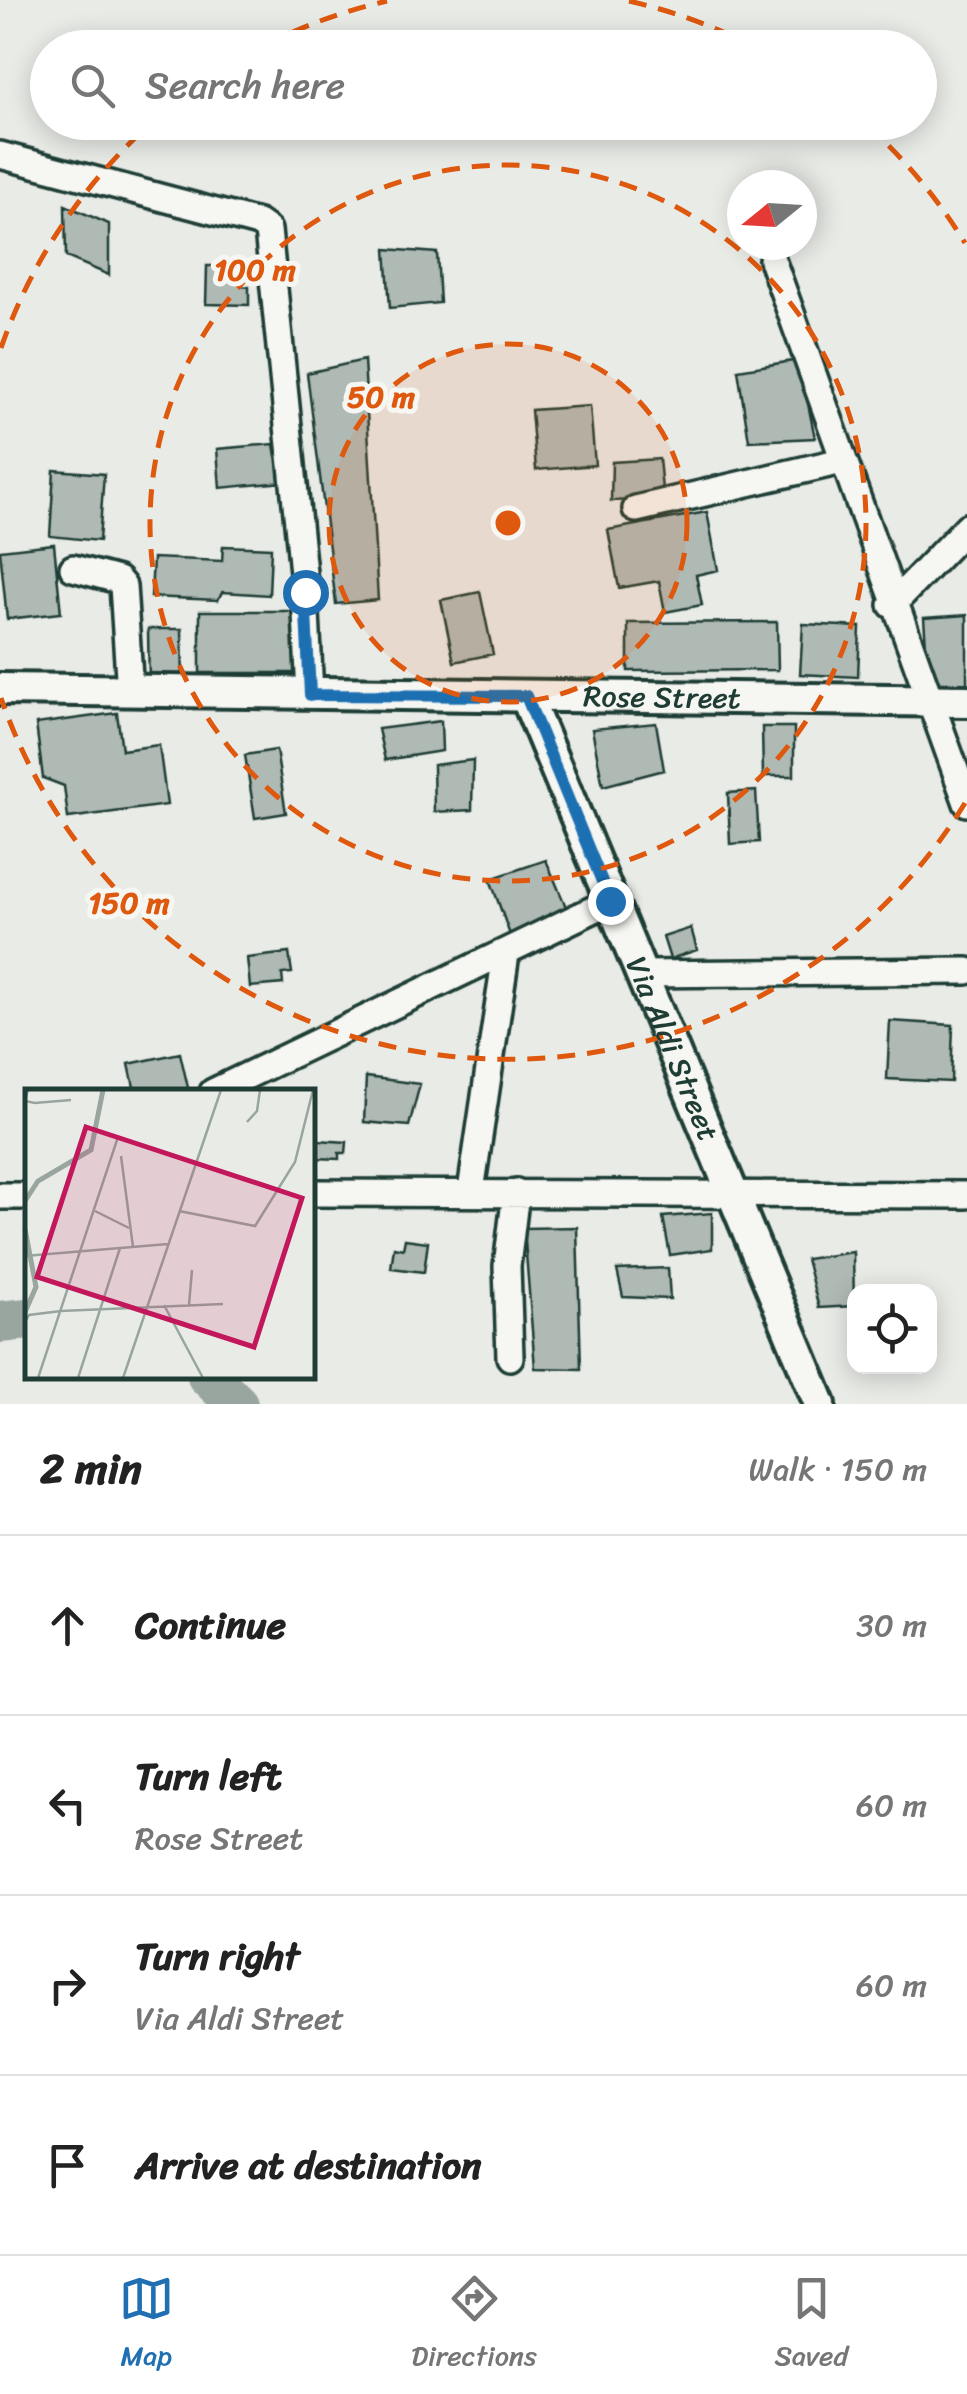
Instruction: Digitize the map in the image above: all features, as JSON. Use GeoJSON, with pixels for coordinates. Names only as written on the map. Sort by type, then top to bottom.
{"type":"FeatureCollection","features":[{"type":"Feature","properties":{"kind":"street"},"geometry":{"type":"LineString","coordinates":[[0,155],[258,222],[268,230],[305,592],[310,695]]}},
{"type":"Feature","properties":{"kind":"street"},"geometry":{"type":"LineString","coordinates":[[772,260],[926,700],[967,803]]}},
{"type":"Feature","properties":{"kind":"street"},"geometry":{"type":"LineString","coordinates":[[636,509],[842,461]]}},
{"type":"Feature","properties":{"kind":"street"},"geometry":{"type":"LineString","coordinates":[[892,604],[967,527]]}},
{"type":"Feature","properties":{"kind":"street"},"geometry":{"type":"LineString","coordinates":[[74,568],[118,580],[123,586],[130,692]]}},
{"type":"Feature","properties":{"kind":"street","name":"Rose Street"},"geometry":{"type":"LineString","coordinates":[[0,689],[967,701]]}},
{"type":"Feature","properties":{"kind":"street","name":"Via Aldi Street"},"geometry":{"type":"LineString","coordinates":[[526,696],[820,1404]]}},
{"type":"Feature","properties":{"kind":"street"},"geometry":{"type":"LineString","coordinates":[[220,1089],[610,901]]}},
{"type":"Feature","properties":{"kind":"street"},"geometry":{"type":"LineString","coordinates":[[471,1191],[506,954]]}},
{"type":"Feature","properties":{"kind":"street"},"geometry":{"type":"LineString","coordinates":[[642,974],[967,971]]}},
{"type":"Feature","properties":{"kind":"street"},"geometry":{"type":"LineString","coordinates":[[315,1192],[967,1195]]}},
{"type":"Feature","properties":{"kind":"street"},"geometry":{"type":"LineString","coordinates":[[510,1358],[508,1266],[516,1192]]}},
{"type":"Feature","properties":{"kind":"building"},"geometry":{"type":"Polygon","coordinates":[[[65,205],[109,224],[109,275],[66,257],[65,205]]]}},
{"type":"Feature","properties":{"kind":"building"},"geometry":{"type":"Polygon","coordinates":[[[386,249],[437,253],[440,303],[390,308],[386,249]]]}},
{"type":"Feature","properties":{"kind":"building"},"geometry":{"type":"Polygon","coordinates":[[[207,266],[241,266],[241,286],[249,287],[249,305],[206,304],[207,266]]]}},
{"type":"Feature","properties":{"kind":"building"},"geometry":{"type":"Polygon","coordinates":[[[364,360],[378,600],[336,604],[307,373],[364,360]]]}},
{"type":"Feature","properties":{"kind":"building"},"geometry":{"type":"Polygon","coordinates":[[[799,360],[815,438],[749,441],[738,370],[799,360]]]}},
{"type":"Feature","properties":{"kind":"building"},"geometry":{"type":"Polygon","coordinates":[[[590,406],[595,465],[536,470],[531,410],[590,406]]]}},
{"type":"Feature","properties":{"kind":"building"},"geometry":{"type":"Polygon","coordinates":[[[274,444],[276,456],[281,456],[284,482],[220,488],[217,449],[274,444]]]}},
{"type":"Feature","properties":{"kind":"building"},"geometry":{"type":"Polygon","coordinates":[[[659,459],[663,499],[611,501],[612,462],[659,459]]]}},
{"type":"Feature","properties":{"kind":"building"},"geometry":{"type":"Polygon","coordinates":[[[54,470],[104,474],[99,541],[50,536],[54,470]]]}},
{"type":"Feature","properties":{"kind":"building"},"geometry":{"type":"Polygon","coordinates":[[[707,512],[718,570],[696,575],[702,605],[665,612],[659,581],[619,588],[608,530],[707,512]]]}},
{"type":"Feature","properties":{"kind":"building"},"geometry":{"type":"Polygon","coordinates":[[[54,544],[61,613],[7,619],[0,550],[54,544]]]}},
{"type":"Feature","properties":{"kind":"building"},"geometry":{"type":"Polygon","coordinates":[[[223,546],[271,548],[269,595],[223,592],[217,600],[151,597],[153,558],[222,561],[223,546]]]}},
{"type":"Feature","properties":{"kind":"building"},"geometry":{"type":"Polygon","coordinates":[[[480,592],[493,654],[454,662],[441,600],[480,592]]]}},
{"type":"Feature","properties":{"kind":"building"},"geometry":{"type":"Polygon","coordinates":[[[200,611],[302,611],[302,673],[200,673],[200,611]]]}},
{"type":"Feature","properties":{"kind":"building"},"geometry":{"type":"Polygon","coordinates":[[[967,615],[967,686],[929,688],[924,618],[967,615]]]}},
{"type":"Feature","properties":{"kind":"building"},"geometry":{"type":"Polygon","coordinates":[[[777,622],[778,670],[628,671],[628,623],[777,622]]]}},
{"type":"Feature","properties":{"kind":"building"},"geometry":{"type":"Polygon","coordinates":[[[803,624],[860,627],[858,677],[800,674],[803,624]]]}},
{"type":"Feature","properties":{"kind":"building"},"geometry":{"type":"Polygon","coordinates":[[[148,629],[182,629],[183,684],[149,685],[148,629]]]}},
{"type":"Feature","properties":{"kind":"building"},"geometry":{"type":"Polygon","coordinates":[[[117,713],[122,750],[159,745],[167,805],[68,818],[64,786],[43,778],[36,724],[117,713]]]}},
{"type":"Feature","properties":{"kind":"building"},"geometry":{"type":"Polygon","coordinates":[[[441,721],[442,751],[385,760],[378,729],[441,721]]]}},
{"type":"Feature","properties":{"kind":"building"},"geometry":{"type":"Polygon","coordinates":[[[656,723],[664,770],[603,786],[592,729],[656,723]]]}},
{"type":"Feature","properties":{"kind":"building"},"geometry":{"type":"Polygon","coordinates":[[[762,727],[794,727],[794,776],[763,776],[762,727]]]}},
{"type":"Feature","properties":{"kind":"building"},"geometry":{"type":"Polygon","coordinates":[[[276,750],[286,813],[255,818],[245,755],[276,750]]]}},
{"type":"Feature","properties":{"kind":"building"},"geometry":{"type":"Polygon","coordinates":[[[473,760],[472,810],[434,812],[433,765],[473,760]]]}},
{"type":"Feature","properties":{"kind":"building"},"geometry":{"type":"Polygon","coordinates":[[[756,791],[759,842],[730,844],[728,793],[756,791]]]}},
{"type":"Feature","properties":{"kind":"building"},"geometry":{"type":"Polygon","coordinates":[[[546,860],[566,907],[510,935],[490,879],[546,860]]]}},
{"type":"Feature","properties":{"kind":"building"},"geometry":{"type":"Polygon","coordinates":[[[691,928],[697,950],[670,959],[663,937],[691,928]]]}},
{"type":"Feature","properties":{"kind":"building"},"geometry":{"type":"Polygon","coordinates":[[[289,953],[292,973],[282,974],[283,984],[250,987],[247,958],[289,953]]]}},
{"type":"Feature","properties":{"kind":"building"},"geometry":{"type":"Polygon","coordinates":[[[890,1021],[953,1025],[951,1082],[887,1079],[890,1021]]]}},
{"type":"Feature","properties":{"kind":"building"},"geometry":{"type":"Polygon","coordinates":[[[180,1053],[188,1089],[134,1089],[129,1064],[180,1053]]]}},
{"type":"Feature","properties":{"kind":"building"},"geometry":{"type":"Polygon","coordinates":[[[366,1077],[420,1084],[409,1126],[364,1122],[366,1077]]]}},
{"type":"Feature","properties":{"kind":"building"},"geometry":{"type":"Polygon","coordinates":[[[316,1140],[347,1142],[346,1153],[339,1153],[339,1159],[315,1158],[316,1140]]]}},
{"type":"Feature","properties":{"kind":"building"},"geometry":{"type":"Polygon","coordinates":[[[712,1213],[712,1249],[670,1255],[663,1217],[712,1213]]]}},
{"type":"Feature","properties":{"kind":"building"},"geometry":{"type":"Polygon","coordinates":[[[577,1227],[581,1369],[535,1368],[524,1228],[577,1227]]]}},
{"type":"Feature","properties":{"kind":"building"},"geometry":{"type":"Polygon","coordinates":[[[405,1239],[428,1242],[424,1272],[391,1268],[394,1247],[403,1249],[405,1239]]]}},
{"type":"Feature","properties":{"kind":"building"},"geometry":{"type":"Polygon","coordinates":[[[853,1252],[854,1284],[847,1284],[847,1306],[819,1308],[806,1259],[853,1252]]]}},
{"type":"Feature","properties":{"kind":"building"},"geometry":{"type":"Polygon","coordinates":[[[668,1268],[670,1299],[623,1297],[617,1270],[668,1268]]]}},
{"type":"Feature","properties":{"kind":"waterway"},"geometry":{"type":"LineString","coordinates":[[0,1322],[25,1319]]}},
{"type":"Feature","properties":{"kind":"waterway"},"geometry":{"type":"LineString","coordinates":[[211,1379],[237,1404]]}},
{"type":"Feature","properties":{"kind":"route"},"geometry":{"type":"LineString","coordinates":[[305,592],[310,695],[526,696],[610,901]]}}]}
